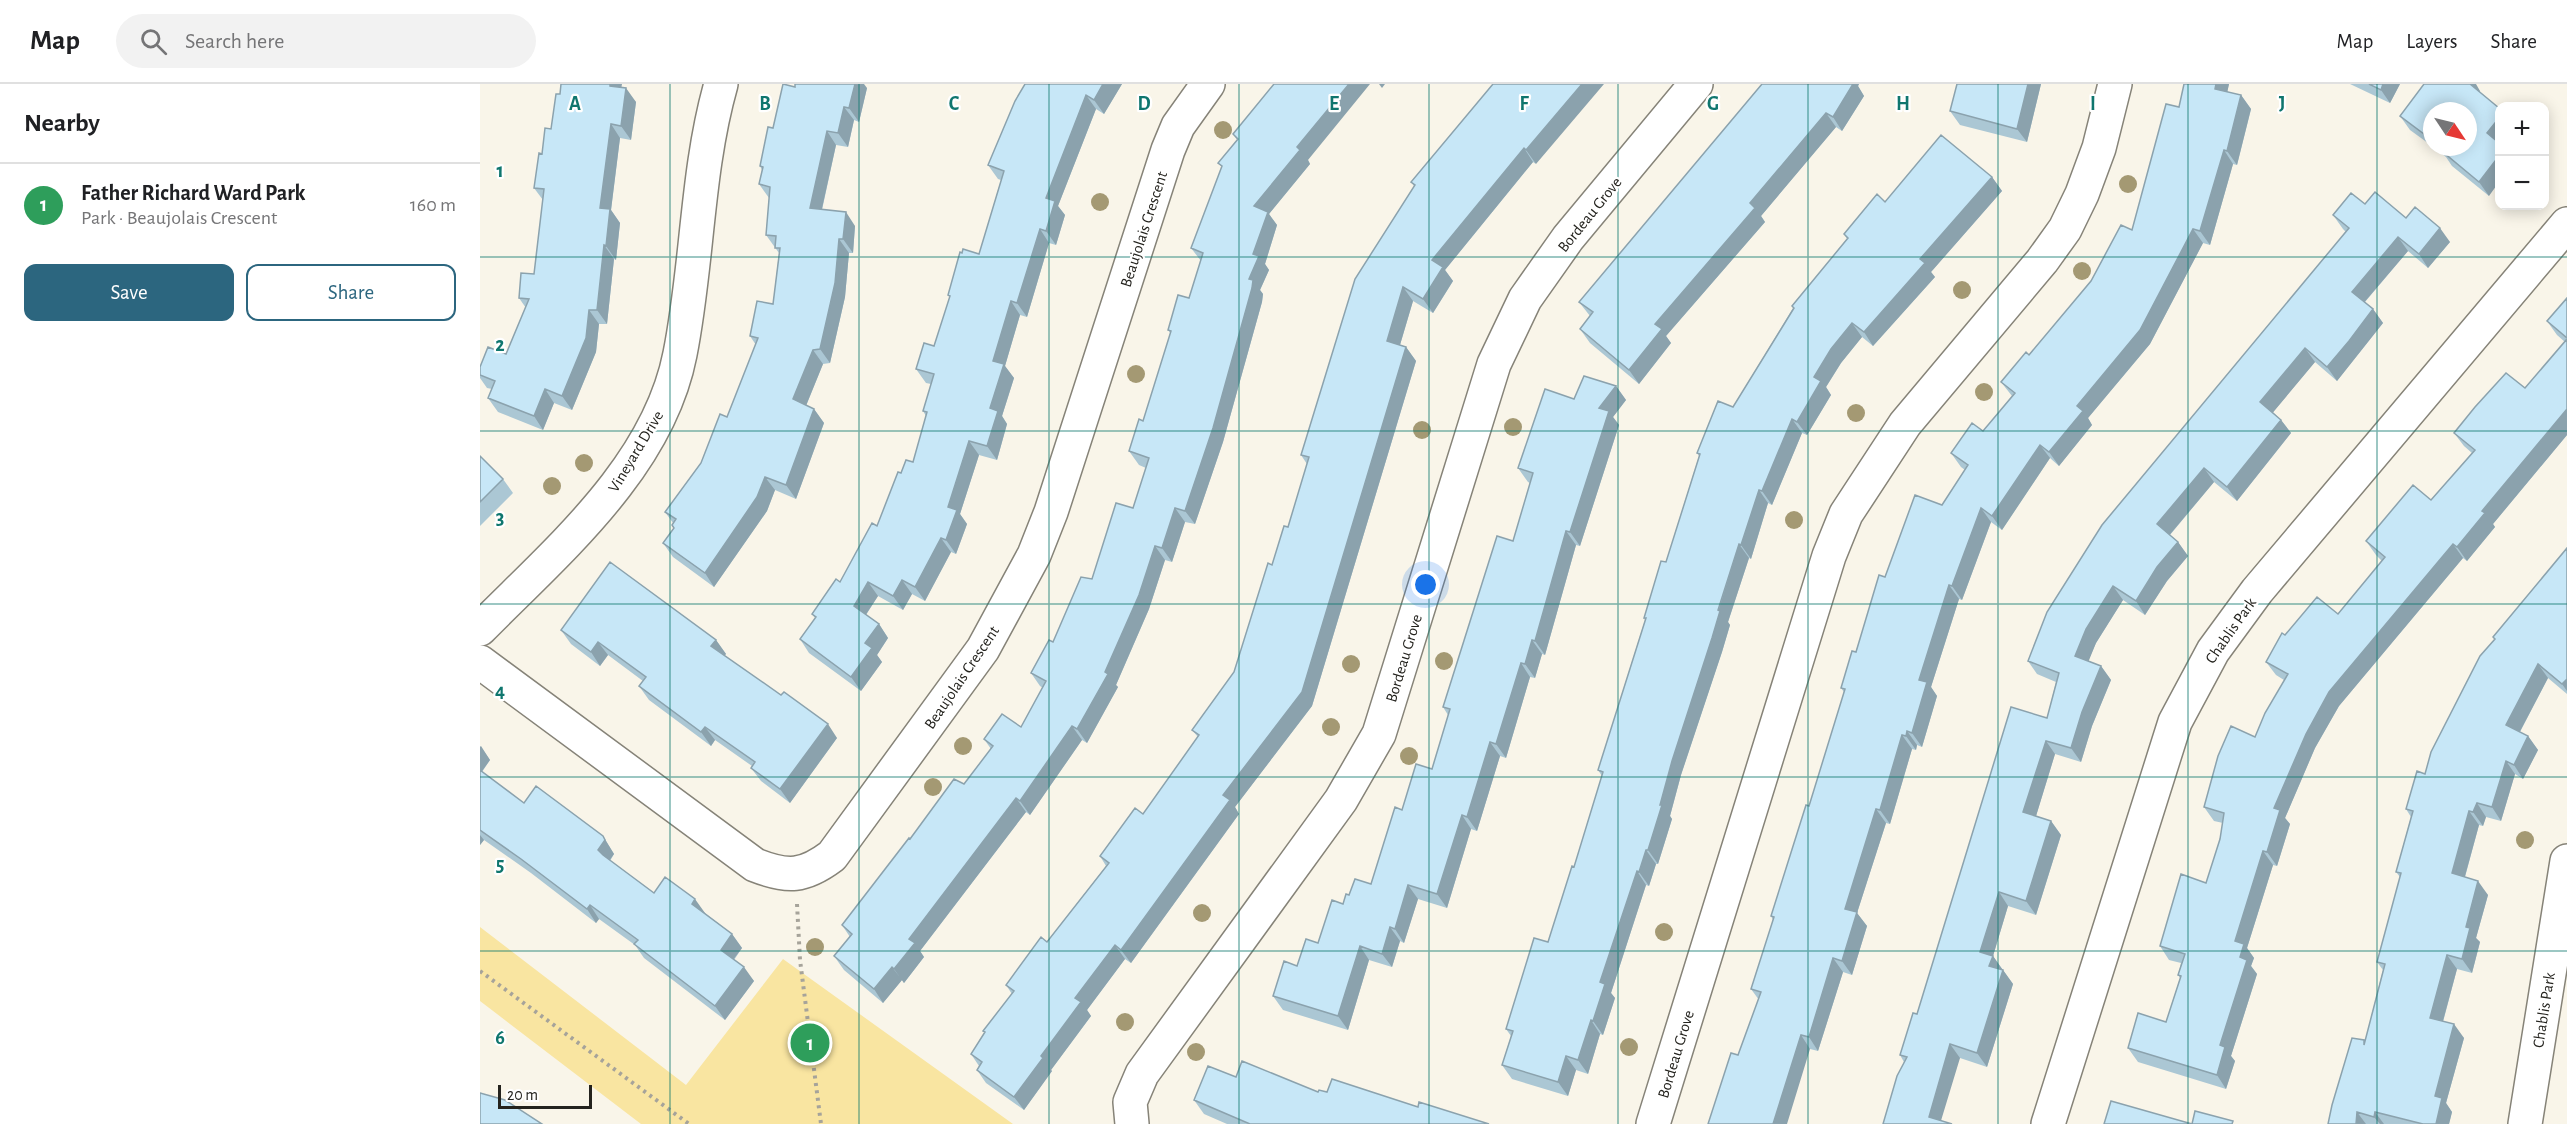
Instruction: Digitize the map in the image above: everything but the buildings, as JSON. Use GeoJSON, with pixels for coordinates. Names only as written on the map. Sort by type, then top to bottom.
{"type":"FeatureCollection","features":[{"type":"Feature","properties":{"kind":"street","name":"Vineyard Drive"},"geometry":{"type":"LineString","coordinates":[[480,629],[592,516],[613,491],[647,438],[662,408],[680,356],[711,118],[721,84]]}},
{"type":"Feature","properties":{"kind":"street","name":"Beaujolais Crescent"},"geometry":{"type":"LineString","coordinates":[[796,874],[817,867],[832,856],[983,649],[1034,555],[1051,512],[1168,150],[1178,126],[1208,84]]}},
{"type":"Feature","properties":{"kind":"street","name":"Bordeau Grove"},"geometry":{"type":"LineString","coordinates":[[1132,1124],[1130,1102],[1142,1074],[1341,800],[1379,734],[1494,364],[1526,299],[1568,238],[1696,84]]}},
{"type":"Feature","properties":{"kind":"street","name":"Bordeau Grove"},"geometry":{"type":"LineString","coordinates":[[1653,1124],[1819,589],[1846,514],[1905,424],[2042,261],[2065,229],[2082,194],[2099,148],[2115,84]]}},
{"type":"Feature","properties":{"kind":"street","name":"Chablis Park"},"geometry":{"type":"LineString","coordinates":[[2048,1124],[2175,722],[2213,651],[2257,591],[2567,224]]}},
{"type":"Feature","properties":{"kind":"street"},"geometry":{"type":"LineString","coordinates":[[480,662],[755,865],[776,873],[796,874]]}},
{"type":"Feature","properties":{"kind":"street","name":"Chablis Park"},"geometry":{"type":"LineString","coordinates":[[2525,1124],[2567,861]]}},
{"type":"Feature","properties":{"kind":"path"},"geometry":{"type":"LineString","coordinates":[[796,874],[800,960],[820,1124]]}},
{"type":"Feature","properties":{"kind":"path"},"geometry":{"type":"LineString","coordinates":[[480,971],[689,1124]]}},
{"type":"Feature","properties":{"kind":"shaded area"},"geometry":{"type":"Polygon","coordinates":[[[480,927],[686,1085],[783,959],[1013,1124],[641,1124],[480,1001],[480,927]]]}},
{"type":"Feature","properties":{"kind":"place","name":"Father Richard Ward Park"},"geometry":{"type":"Point","coordinates":[810,1043]}}]}
